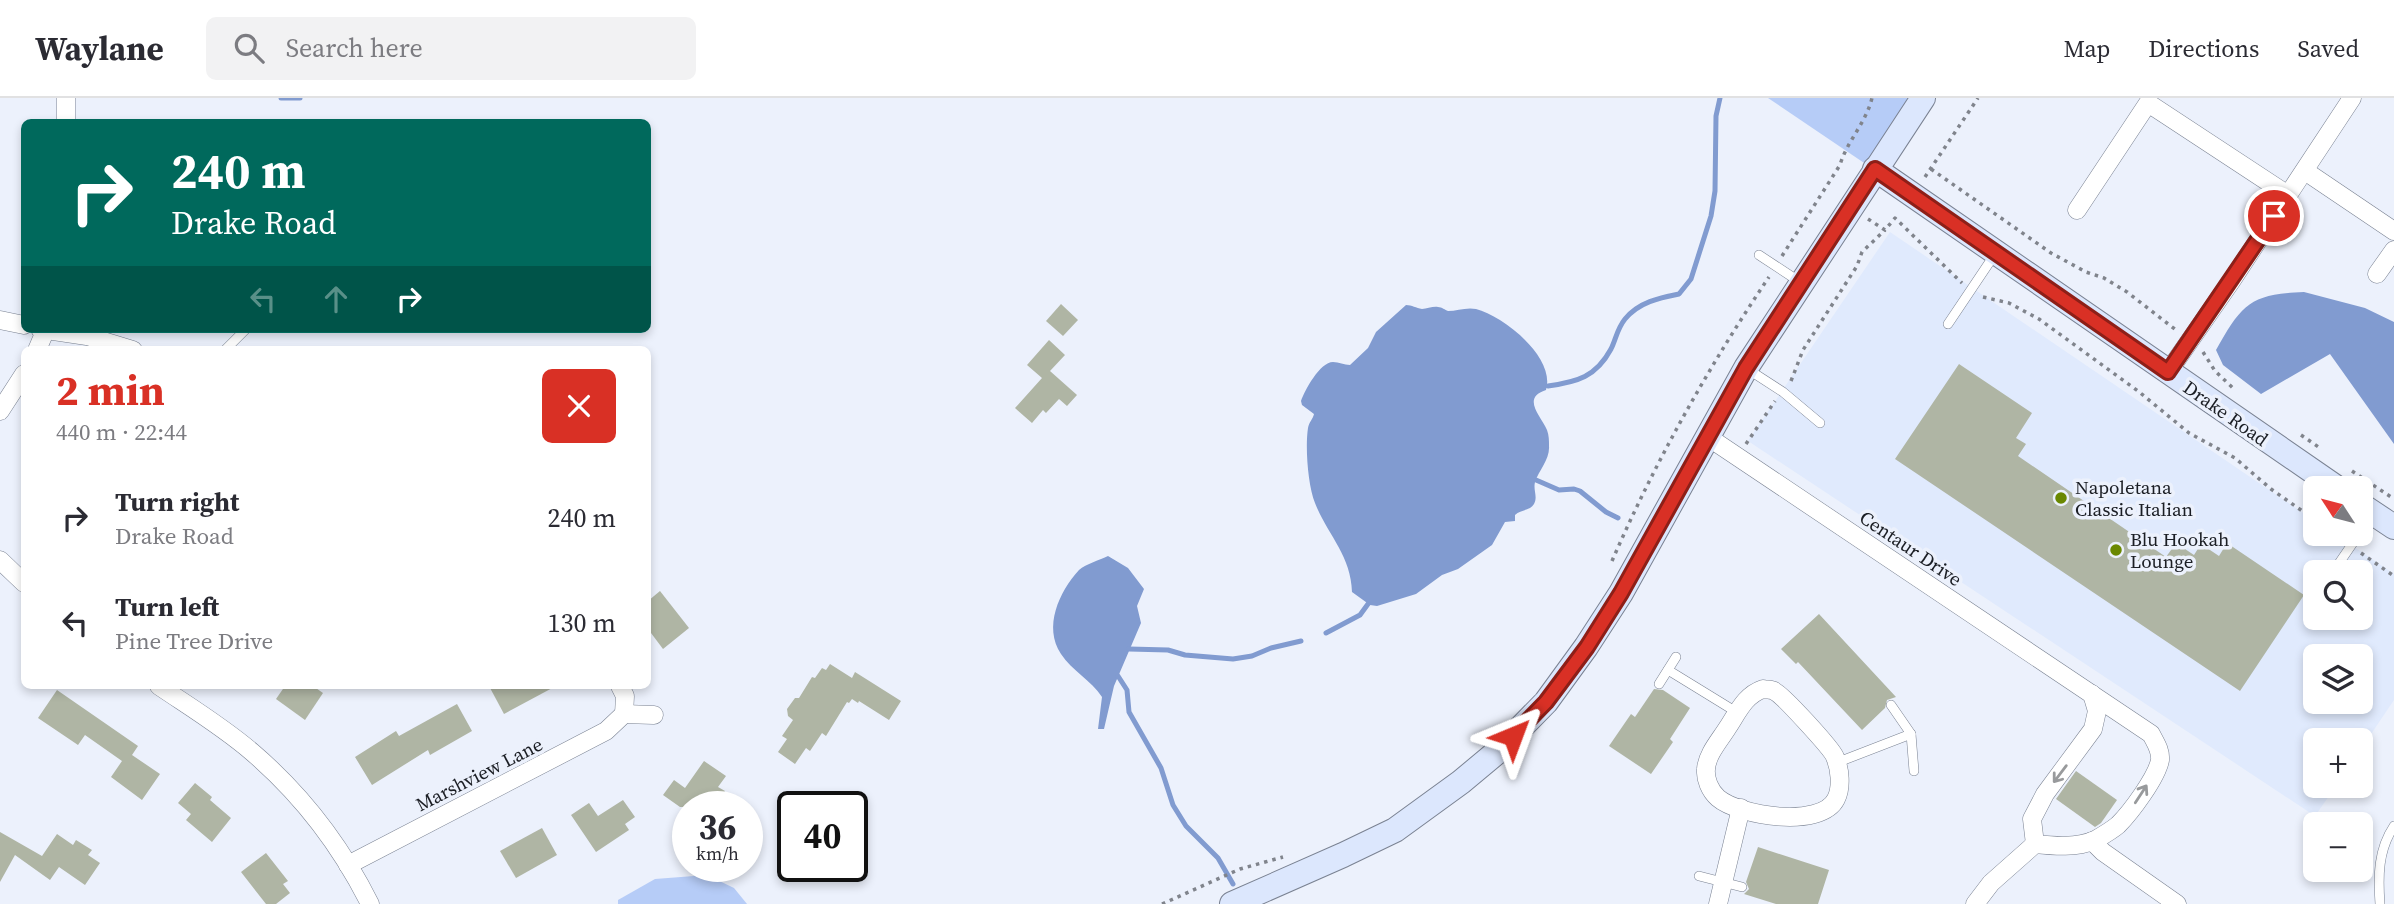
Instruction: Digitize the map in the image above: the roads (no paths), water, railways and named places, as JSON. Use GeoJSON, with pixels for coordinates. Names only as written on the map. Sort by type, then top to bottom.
{"type":"FeatureCollection","features":[{"type":"Feature","properties":{"kind":"street"},"geometry":{"type":"LineString","coordinates":[[66,98],[66,119]]}},
{"type":"Feature","properties":{"kind":"street"},"geometry":{"type":"LineString","coordinates":[[1231,904],[1395,830],[1497,752],[1546,702],[1587,647],[1621,593],[1746,368],[1923,98]]}},
{"type":"Feature","properties":{"kind":"street"},"geometry":{"type":"LineString","coordinates":[[2168,372],[2352,98]]}},
{"type":"Feature","properties":{"kind":"street"},"geometry":{"type":"LineString","coordinates":[[2077,211],[2150,100],[2288,195]]}},
{"type":"Feature","properties":{"kind":"street","name":"Drake Road"},"geometry":{"type":"LineString","coordinates":[[1875,169],[2168,372],[2339,476]]}},
{"type":"Feature","properties":{"kind":"street"},"geometry":{"type":"LineString","coordinates":[[2305,171],[2394,231]]}},
{"type":"Feature","properties":{"kind":"street"},"geometry":{"type":"LineString","coordinates":[[2377,274],[2394,250]]}},
{"type":"Feature","properties":{"kind":"street"},"geometry":{"type":"LineString","coordinates":[[0,320],[21,324]]}},
{"type":"Feature","properties":{"kind":"street"},"geometry":{"type":"LineString","coordinates":[[69,333],[120,346]]}},
{"type":"Feature","properties":{"kind":"street"},"geometry":{"type":"LineString","coordinates":[[0,411],[21,379]]}},
{"type":"Feature","properties":{"kind":"street","name":"Centaur Drive"},"geometry":{"type":"LineString","coordinates":[[1708,437],[2151,734],[2159,749],[2160,760],[2137,801],[2117,826],[2092,841]]}},
{"type":"Feature","properties":{"kind":"street"},"geometry":{"type":"LineString","coordinates":[[2373,523],[2394,527]]}},
{"type":"Feature","properties":{"kind":"street"},"geometry":{"type":"LineString","coordinates":[[0,560],[21,580]]}},
{"type":"Feature","properties":{"kind":"street"},"geometry":{"type":"LineString","coordinates":[[163,689],[251,751],[296,794],[330,835],[370,904]]}},
{"type":"Feature","properties":{"kind":"street"},"geometry":{"type":"LineString","coordinates":[[622,689],[625,696],[624,714],[654,715]]}},
{"type":"Feature","properties":{"kind":"street"},"geometry":{"type":"LineString","coordinates":[[1774,691],[1784,698],[1835,756],[1840,790],[1830,808],[1805,817],[1784,817],[1741,808],[1718,798],[1706,779],[1708,758],[1738,713],[1749,696],[1756,692],[1774,691]]}},
{"type":"Feature","properties":{"kind":"street"},"geometry":{"type":"LineString","coordinates":[[2035,844],[2032,818],[2045,794],[2094,729],[2097,711],[2092,694]]}},
{"type":"Feature","properties":{"kind":"street","name":"Marshview Lane"},"geometry":{"type":"LineString","coordinates":[[348,865],[606,731],[624,714]]}},
{"type":"Feature","properties":{"kind":"street"},"geometry":{"type":"LineString","coordinates":[[1718,904],[1741,808]]}},
{"type":"Feature","properties":{"kind":"street"},"geometry":{"type":"LineString","coordinates":[[1975,904],[1991,883],[2035,844],[2060,846],[2092,841],[2103,852],[2178,904]]}},
{"type":"Feature","properties":{"kind":"lane"},"geometry":{"type":"LineString","coordinates":[[1948,324],[1996,252]]}},
{"type":"Feature","properties":{"kind":"lane"},"geometry":{"type":"LineString","coordinates":[[1759,254],[1802,283]]}},
{"type":"Feature","properties":{"kind":"lane"},"geometry":{"type":"LineString","coordinates":[[229,346],[242,333]]}},
{"type":"Feature","properties":{"kind":"lane"},"geometry":{"type":"LineString","coordinates":[[1746,368],[1783,392],[1820,423]]}},
{"type":"Feature","properties":{"kind":"lane"},"geometry":{"type":"LineString","coordinates":[[1659,684],[1676,657]]}},
{"type":"Feature","properties":{"kind":"lane"},"geometry":{"type":"LineString","coordinates":[[1668,670],[1738,713]]}},
{"type":"Feature","properties":{"kind":"lane"},"geometry":{"type":"LineString","coordinates":[[1891,705],[1911,734],[1914,771]]}},
{"type":"Feature","properties":{"kind":"lane"},"geometry":{"type":"LineString","coordinates":[[1836,763],[1911,734]]}},
{"type":"Feature","properties":{"kind":"lane"},"geometry":{"type":"LineString","coordinates":[[2380,904],[2378,875],[2385,839],[2394,826]]}},
{"type":"Feature","properties":{"kind":"lane"},"geometry":{"type":"LineString","coordinates":[[1699,876],[1742,887]]}},
{"type":"Feature","properties":{"kind":"waterway"},"geometry":{"type":"LineString","coordinates":[[281,98],[300,98]]}},
{"type":"Feature","properties":{"kind":"waterway"},"geometry":{"type":"LineString","coordinates":[[1548,386],[1577,380],[1592,372],[1611,349],[1620,327],[1631,313],[1650,302],[1679,294],[1691,279],[1711,216],[1715,191],[1716,116],[1720,98]]}},
{"type":"Feature","properties":{"kind":"waterway"},"geometry":{"type":"LineString","coordinates":[[1536,480],[1559,490],[1580,491],[1618,518]]}},
{"type":"Feature","properties":{"kind":"waterway"},"geometry":{"type":"LineString","coordinates":[[1326,633],[1360,615],[1368,604]]}},
{"type":"Feature","properties":{"kind":"waterway"},"geometry":{"type":"LineString","coordinates":[[1129,649],[1168,650],[1185,655],[1233,659],[1301,641]]}},
{"type":"Feature","properties":{"kind":"waterway"},"geometry":{"type":"LineString","coordinates":[[1118,676],[1127,690],[1129,712],[1161,768],[1173,805],[1186,826],[1218,858],[1233,884]]}},
{"type":"Feature","properties":{"kind":"place","name":"Napoletana Classic Italian"},"geometry":{"type":"Point","coordinates":[2061,498]}},
{"type":"Feature","properties":{"kind":"place","name":"Blu Hookah Lounge"},"geometry":{"type":"Point","coordinates":[2116,550]}}]}
